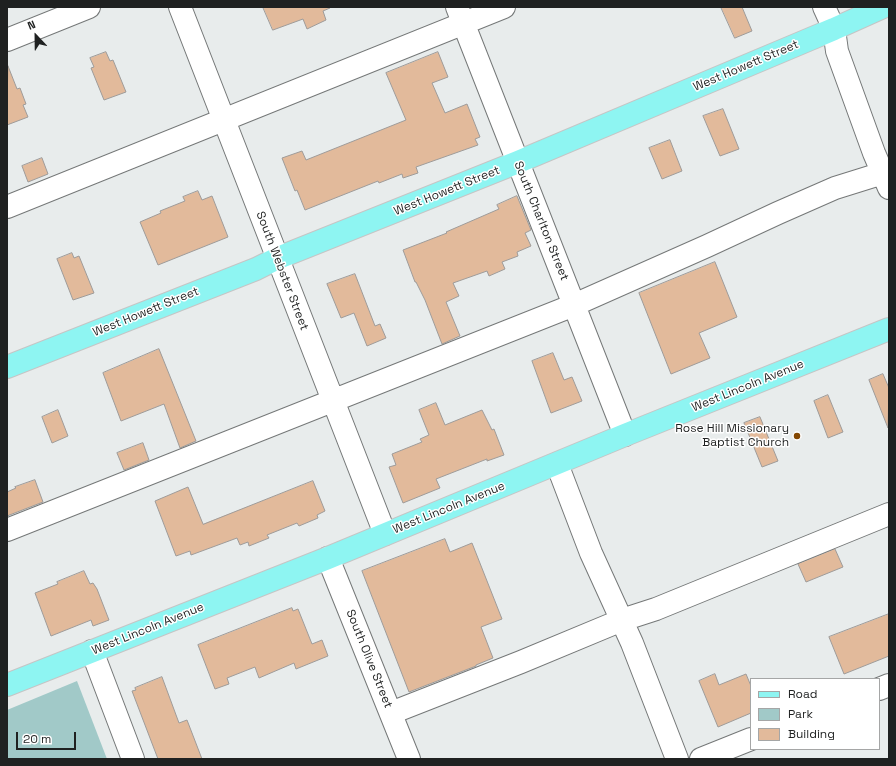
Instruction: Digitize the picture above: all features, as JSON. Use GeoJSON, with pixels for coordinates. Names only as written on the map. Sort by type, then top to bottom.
{"type":"FeatureCollection","features":[{"type":"Feature","properties":{"kind":"main road","name":"West Howett Street"},"geometry":{"type":"LineString","coordinates":[[7,367],[256,269],[278,258],[518,162],[883,7]]}},
{"type":"Feature","properties":{"kind":"main road","name":"West Lincoln Avenue"},"geometry":{"type":"LineString","coordinates":[[7,684],[328,558],[625,435],[889,329]]}},
{"type":"Feature","properties":{"kind":"street"},"geometry":{"type":"LineString","coordinates":[[7,40],[89,7]]}},
{"type":"Feature","properties":{"kind":"street","name":"South Webster Street"},"geometry":{"type":"LineString","coordinates":[[180,7],[385,534]]}},
{"type":"Feature","properties":{"kind":"street"},"geometry":{"type":"LineString","coordinates":[[7,207],[224,120],[460,15],[504,7]]}},
{"type":"Feature","properties":{"kind":"street"},"geometry":{"type":"LineString","coordinates":[[7,530],[574,305],[836,188],[886,181],[874,153],[837,51],[834,29],[824,7]]}},
{"type":"Feature","properties":{"kind":"street","name":"South Charlton Street"},"geometry":{"type":"LineString","coordinates":[[460,15],[625,435]]}},
{"type":"Feature","properties":{"kind":"street"},"geometry":{"type":"LineString","coordinates":[[557,464],[591,553],[622,620],[677,759]]}},
{"type":"Feature","properties":{"kind":"street"},"geometry":{"type":"LineString","coordinates":[[391,713],[521,662],[622,620],[656,609],[889,514]]}},
{"type":"Feature","properties":{"kind":"street","name":"South Olive Street"},"geometry":{"type":"LineString","coordinates":[[328,558],[409,759]]}},
{"type":"Feature","properties":{"kind":"street"},"geometry":{"type":"LineString","coordinates":[[92,651],[133,759]]}},
{"type":"Feature","properties":{"kind":"street"},"geometry":{"type":"LineString","coordinates":[[701,759],[750,739]]}},
{"type":"Feature","properties":{"kind":"green space"},"geometry":{"type":"Polygon","coordinates":[[[77,681],[107,759],[7,759],[7,710],[77,681]]]}},
{"type":"Feature","properties":{"kind":"building"},"geometry":{"type":"Polygon","coordinates":[[[263,7],[330,8],[323,11],[326,20],[307,29],[303,19],[273,30],[263,7]]]}},
{"type":"Feature","properties":{"kind":"building"},"geometry":{"type":"Polygon","coordinates":[[[721,7],[742,7],[752,31],[735,38],[721,7]]]}},
{"type":"Feature","properties":{"kind":"building"},"geometry":{"type":"Polygon","coordinates":[[[106,52],[110,61],[113,60],[126,92],[104,100],[91,68],[94,67],[90,58],[106,52]]]}},
{"type":"Feature","properties":{"kind":"building"},"geometry":{"type":"Polygon","coordinates":[[[438,52],[448,77],[432,83],[445,113],[467,104],[480,137],[475,139],[478,145],[416,167],[418,173],[403,178],[402,174],[379,183],[378,181],[305,210],[297,190],[295,191],[282,158],[302,151],[306,160],[406,120],[386,73],[438,52]]]}},
{"type":"Feature","properties":{"kind":"building"},"geometry":{"type":"Polygon","coordinates":[[[8,66],[17,89],[20,88],[26,104],[23,105],[28,117],[7,125],[8,66]]]}},
{"type":"Feature","properties":{"kind":"building"},"geometry":{"type":"Polygon","coordinates":[[[723,109],[739,149],[720,156],[703,116],[723,109]]]}},
{"type":"Feature","properties":{"kind":"building"},"geometry":{"type":"Polygon","coordinates":[[[670,140],[682,171],[662,179],[649,148],[670,140]]]}},
{"type":"Feature","properties":{"kind":"building"},"geometry":{"type":"Polygon","coordinates":[[[42,158],[48,174],[28,182],[22,166],[42,158]]]}},
{"type":"Feature","properties":{"kind":"building"},"geometry":{"type":"Polygon","coordinates":[[[198,191],[202,200],[212,196],[228,237],[158,265],[140,222],[161,213],[160,211],[185,201],[183,197],[198,191]]]}},
{"type":"Feature","properties":{"kind":"building"},"geometry":{"type":"Polygon","coordinates":[[[517,196],[531,230],[525,233],[531,246],[517,252],[518,256],[502,262],[505,269],[489,276],[487,271],[453,283],[459,296],[446,302],[460,336],[442,344],[403,250],[447,233],[446,232],[499,209],[497,205],[517,196]]]}},
{"type":"Feature","properties":{"kind":"building"},"geometry":{"type":"Polygon","coordinates":[[[72,253],[74,258],[79,256],[94,293],[73,300],[57,259],[72,253]]]}},
{"type":"Feature","properties":{"kind":"building"},"geometry":{"type":"Polygon","coordinates":[[[715,262],[737,317],[699,333],[710,358],[671,374],[639,293],[715,262]]]}},
{"type":"Feature","properties":{"kind":"building"},"geometry":{"type":"Polygon","coordinates":[[[355,274],[375,326],[380,324],[386,338],[367,346],[354,313],[341,318],[327,284],[355,274]]]}},
{"type":"Feature","properties":{"kind":"building"},"geometry":{"type":"Polygon","coordinates":[[[159,349],[196,441],[180,448],[164,404],[121,421],[103,373],[159,349]]]}},
{"type":"Feature","properties":{"kind":"building"},"geometry":{"type":"Polygon","coordinates":[[[553,353],[564,380],[572,377],[582,401],[551,413],[532,361],[553,353]]]}},
{"type":"Feature","properties":{"kind":"building"},"geometry":{"type":"Polygon","coordinates":[[[883,374],[889,388],[888,428],[869,380],[883,374]]]}},
{"type":"Feature","properties":{"kind":"building"},"geometry":{"type":"Polygon","coordinates":[[[828,395],[843,432],[828,438],[814,401],[828,395]]]}},
{"type":"Feature","properties":{"kind":"building"},"geometry":{"type":"Polygon","coordinates":[[[436,403],[445,425],[482,410],[492,430],[494,429],[504,455],[487,461],[487,459],[436,479],[440,488],[403,503],[389,467],[396,465],[392,454],[422,442],[420,439],[429,435],[419,410],[436,403]]]}},
{"type":"Feature","properties":{"kind":"building"},"geometry":{"type":"Polygon","coordinates":[[[58,410],[68,436],[52,443],[42,417],[58,410]]]}},
{"type":"Feature","properties":{"kind":"building"},"geometry":{"type":"Polygon","coordinates":[[[760,417],[778,461],[762,467],[744,423],[760,417]]]}},
{"type":"Feature","properties":{"kind":"building"},"geometry":{"type":"Polygon","coordinates":[[[143,443],[149,460],[124,470],[117,453],[143,443]]]}},
{"type":"Feature","properties":{"kind":"building"},"geometry":{"type":"Polygon","coordinates":[[[35,480],[43,502],[7,516],[7,492],[16,488],[15,487],[35,480]]]}},
{"type":"Feature","properties":{"kind":"building"},"geometry":{"type":"Polygon","coordinates":[[[313,481],[325,511],[317,515],[318,518],[299,526],[297,523],[267,535],[269,538],[249,546],[248,542],[240,545],[237,538],[191,555],[190,551],[176,556],[155,501],[188,487],[203,524],[313,481]]]}},
{"type":"Feature","properties":{"kind":"building"},"geometry":{"type":"Polygon","coordinates":[[[445,539],[450,552],[472,543],[502,619],[481,627],[493,658],[409,692],[362,571],[445,539]]]}},
{"type":"Feature","properties":{"kind":"building"},"geometry":{"type":"Polygon","coordinates":[[[835,549],[843,567],[806,582],[798,564],[835,549]]]}},
{"type":"Feature","properties":{"kind":"building"},"geometry":{"type":"Polygon","coordinates":[[[84,571],[90,584],[93,583],[97,589],[109,620],[93,626],[91,620],[51,636],[35,593],[58,584],[57,582],[84,571]]]}},
{"type":"Feature","properties":{"kind":"building"},"geometry":{"type":"Polygon","coordinates":[[[292,608],[293,611],[298,609],[312,644],[322,640],[328,656],[296,669],[294,663],[259,678],[255,667],[227,678],[229,684],[215,689],[198,645],[292,608]]]}},
{"type":"Feature","properties":{"kind":"building"},"geometry":{"type":"Polygon","coordinates":[[[889,614],[889,656],[844,674],[829,637],[889,614]]]}},
{"type":"Feature","properties":{"kind":"building"},"geometry":{"type":"Polygon","coordinates":[[[715,674],[719,685],[746,674],[750,684],[750,713],[718,727],[699,681],[715,674]]]}},
{"type":"Feature","properties":{"kind":"building"},"geometry":{"type":"Polygon","coordinates":[[[162,677],[179,723],[187,720],[202,759],[158,759],[132,691],[136,690],[135,688],[162,677]]]}},
{"type":"Feature","properties":{"kind":"place","name":"Rose Hill Missionary Baptist Church"},"geometry":{"type":"Point","coordinates":[797,436]}}]}
